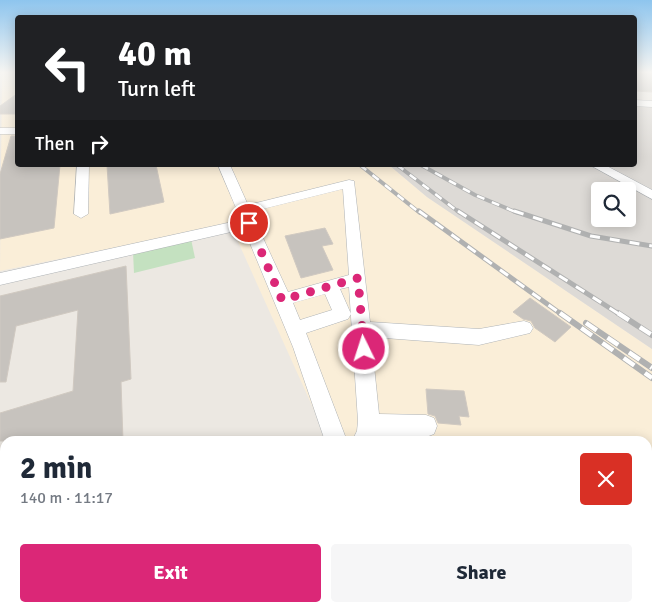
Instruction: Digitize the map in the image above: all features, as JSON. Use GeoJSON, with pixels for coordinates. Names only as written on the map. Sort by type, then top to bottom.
{"type":"FeatureCollection","features":[{"type":"Feature","properties":{"kind":"street"},"geometry":{"type":"LineString","coordinates":[[637,103],[652,104]]}},
{"type":"Feature","properties":{"kind":"street"},"geometry":{"type":"LineString","coordinates":[[0,131],[15,131]]}},
{"type":"Feature","properties":{"kind":"street"},"geometry":{"type":"LineString","coordinates":[[81,214],[83,167]]}},
{"type":"Feature","properties":{"kind":"street"},"geometry":{"type":"LineString","coordinates":[[225,167],[295,329],[334,436]]}},
{"type":"Feature","properties":{"kind":"street"},"geometry":{"type":"LineString","coordinates":[[600,167],[652,194]]}},
{"type":"Feature","properties":{"kind":"street"},"geometry":{"type":"LineString","coordinates":[[0,279],[246,216],[349,184],[363,329],[366,433],[426,426]]}},
{"type":"Feature","properties":{"kind":"street"},"geometry":{"type":"LineString","coordinates":[[282,300],[358,278]]}},
{"type":"Feature","properties":{"kind":"street"},"geometry":{"type":"LineString","coordinates":[[295,329],[342,314],[330,286]]}},
{"type":"Feature","properties":{"kind":"street"},"geometry":{"type":"LineString","coordinates":[[363,329],[479,337],[524,328]]}},
{"type":"Feature","properties":{"kind":"shaded area"},"geometry":{"type":"Polygon","coordinates":[[[2,101],[15,101],[15,167],[391,167],[427,197],[652,349],[652,436],[326,436],[230,224],[0,271],[2,101]]]}},
{"type":"Feature","properties":{"kind":"shaded area"},"geometry":{"type":"Polygon","coordinates":[[[637,106],[652,106],[652,349],[427,197],[391,167],[637,167],[637,106]]]}},
{"type":"Feature","properties":{"kind":"green space"},"geometry":{"type":"Polygon","coordinates":[[[191,239],[195,258],[134,273],[133,252],[191,239]]]}},
{"type":"Feature","properties":{"kind":"building"},"geometry":{"type":"Polygon","coordinates":[[[8,101],[15,101],[15,114],[0,114],[0,106],[8,101]]]}},
{"type":"Feature","properties":{"kind":"building"},"geometry":{"type":"Polygon","coordinates":[[[11,136],[15,136],[15,167],[60,167],[54,228],[0,239],[0,174],[11,136]]]}},
{"type":"Feature","properties":{"kind":"building"},"geometry":{"type":"Polygon","coordinates":[[[107,167],[156,167],[164,202],[110,214],[107,167]]]}},
{"type":"Feature","properties":{"kind":"building"},"geometry":{"type":"Polygon","coordinates":[[[325,228],[333,244],[322,246],[333,270],[301,278],[285,236],[325,228]]]}},
{"type":"Feature","properties":{"kind":"building"},"geometry":{"type":"Polygon","coordinates":[[[126,266],[131,379],[121,382],[123,436],[0,436],[0,413],[73,391],[78,310],[16,326],[6,382],[0,382],[0,296],[126,266]]]}},
{"type":"Feature","properties":{"kind":"building"},"geometry":{"type":"Polygon","coordinates":[[[530,298],[571,327],[555,342],[535,328],[531,321],[523,319],[513,312],[530,298]]]}},
{"type":"Feature","properties":{"kind":"building"},"geometry":{"type":"Polygon","coordinates":[[[426,389],[464,391],[469,417],[459,416],[461,425],[438,423],[435,416],[428,414],[426,389]]]}},
{"type":"Feature","properties":{"kind":"railway"},"geometry":{"type":"LineString","coordinates":[[362,167],[420,213]]}},
{"type":"Feature","properties":{"kind":"railway"},"geometry":{"type":"LineString","coordinates":[[400,167],[460,213]]}},
{"type":"Feature","properties":{"kind":"railway"},"geometry":{"type":"LineString","coordinates":[[425,167],[475,195],[518,213]]}},
{"type":"Feature","properties":{"kind":"railway"},"geometry":{"type":"LineString","coordinates":[[419,211],[561,314]]}},
{"type":"Feature","properties":{"kind":"railway"},"geometry":{"type":"LineString","coordinates":[[458,211],[619,314]]}},
{"type":"Feature","properties":{"kind":"railway"},"geometry":{"type":"LineString","coordinates":[[514,211],[591,236],[652,246]]}},
{"type":"Feature","properties":{"kind":"railway"},"geometry":{"type":"LineString","coordinates":[[560,313],[652,378]]}},
{"type":"Feature","properties":{"kind":"railway"},"geometry":{"type":"LineString","coordinates":[[618,313],[652,335]]}},
{"type":"Feature","properties":{"kind":"railway"},"geometry":{"type":"LineString","coordinates":[[586,323],[652,368]]}},
{"type":"Feature","properties":{"kind":"route"},"geometry":{"type":"LineString","coordinates":[[249,223],[282,300],[358,278],[364,349]]}}]}
